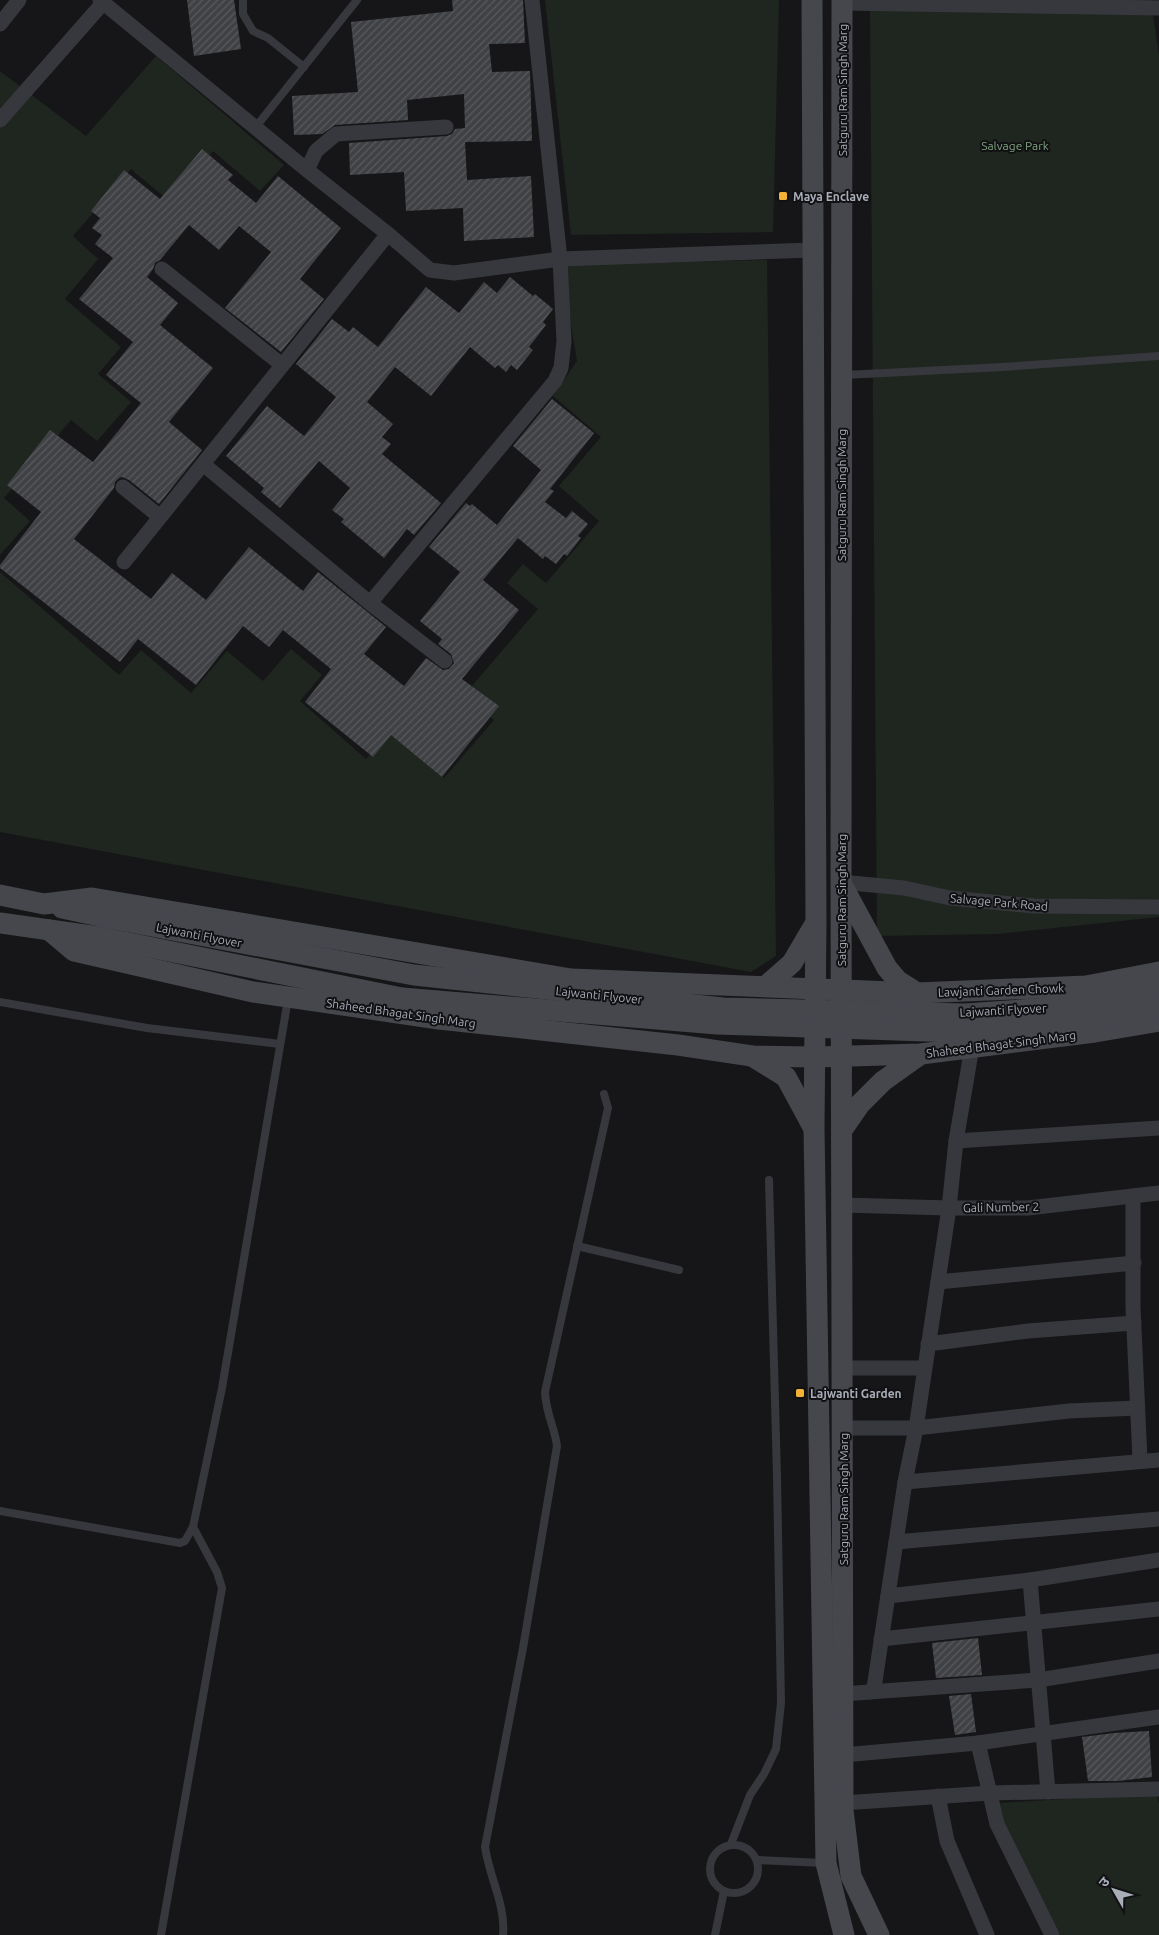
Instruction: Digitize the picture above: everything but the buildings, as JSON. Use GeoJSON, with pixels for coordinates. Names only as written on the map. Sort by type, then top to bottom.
{"type":"FeatureCollection","features":[{"type":"Feature","properties":{"kind":"main road","name":"Satguru Ram Singh Marg"},"geometry":{"type":"LineString","coordinates":[[812,0],[815,988]]}},
{"type":"Feature","properties":{"kind":"main road","name":"Satguru Ram Singh Marg"},"geometry":{"type":"LineString","coordinates":[[841,990],[842,1]]}},
{"type":"Feature","properties":{"kind":"main road"},"geometry":{"type":"LineString","coordinates":[[841,882],[887,968],[898,980],[917,993]]}},
{"type":"Feature","properties":{"kind":"main road"},"geometry":{"type":"LineString","coordinates":[[0,895],[44,904],[92,898],[571,979],[815,988],[815,1057],[842,1056],[841,990]]}},
{"type":"Feature","properties":{"kind":"main road","name":"Lajwanti Flyover"},"geometry":{"type":"LineString","coordinates":[[44,904],[414,975],[723,1008],[965,1014],[1091,1005],[1159,990]]}},
{"type":"Feature","properties":{"kind":"main road"},"geometry":{"type":"LineString","coordinates":[[766,986],[792,963],[816,922]]}},
{"type":"Feature","properties":{"kind":"main road"},"geometry":{"type":"LineString","coordinates":[[0,923],[49,930]]}},
{"type":"Feature","properties":{"kind":"main road","name":"Lajwanti Flyover"},"geometry":{"type":"LineString","coordinates":[[49,930],[99,937],[402,998],[717,1024],[956,1032],[1093,1020],[1159,1007]]}},
{"type":"Feature","properties":{"kind":"main road","name":"Shaheed Bhagat Singh Marg"},"geometry":{"type":"LineString","coordinates":[[49,930],[74,951],[253,992],[439,1019],[752,1056],[815,1057]]}},
{"type":"Feature","properties":{"kind":"main road","name":"Lawjanti Garden Chowk"},"geometry":{"type":"LineString","coordinates":[[815,988],[917,993],[1086,986],[1159,972]]}},
{"type":"Feature","properties":{"kind":"main road"},"geometry":{"type":"LineString","coordinates":[[766,986],[779,998],[771,1044],[752,1056],[786,1077],[814,1128]]}},
{"type":"Feature","properties":{"kind":"main road"},"geometry":{"type":"LineString","coordinates":[[1086,986],[1075,1000],[1079,1025],[1095,1032]]}},
{"type":"Feature","properties":{"kind":"main road","name":"Shaheed Bhagat Singh Marg"},"geometry":{"type":"LineString","coordinates":[[842,1056],[921,1054],[1095,1032],[1159,1021]]}},
{"type":"Feature","properties":{"kind":"main road"},"geometry":{"type":"LineString","coordinates":[[842,1130],[860,1104],[882,1081],[921,1054]]}},
{"type":"Feature","properties":{"kind":"main road","name":"Satguru Ram Singh Marg"},"geometry":{"type":"LineString","coordinates":[[842,1056],[843,1803],[851,1876],[879,1935]]}},
{"type":"Feature","properties":{"kind":"main road","name":"Satguru Ram Singh Marg"},"geometry":{"type":"LineString","coordinates":[[815,1057],[814,1128],[826,1863],[841,1930],[844,1935]]}},
{"type":"Feature","properties":{"kind":"street"},"geometry":{"type":"LineString","coordinates":[[0,24],[19,0]]}},
{"type":"Feature","properties":{"kind":"street"},"geometry":{"type":"LineString","coordinates":[[370,603],[555,381],[561,368],[564,341],[560,259],[532,0]]}},
{"type":"Feature","properties":{"kind":"street"},"geometry":{"type":"LineString","coordinates":[[0,120],[102,1],[430,270],[454,272],[560,259],[813,250]]}},
{"type":"Feature","properties":{"kind":"street"},"geometry":{"type":"LineString","coordinates":[[842,1],[991,2],[1159,8]]}},
{"type":"Feature","properties":{"kind":"street"},"geometry":{"type":"LineString","coordinates":[[307,170],[316,150],[336,134],[446,126]]}},
{"type":"Feature","properties":{"kind":"street"},"geometry":{"type":"LineString","coordinates":[[124,562],[388,234]]}},
{"type":"Feature","properties":{"kind":"street"},"geometry":{"type":"LineString","coordinates":[[162,270],[282,366]]}},
{"type":"Feature","properties":{"kind":"street"},"geometry":{"type":"LineString","coordinates":[[202,464],[370,603],[444,661]]}},
{"type":"Feature","properties":{"kind":"street"},"geometry":{"type":"LineString","coordinates":[[123,487],[160,517]]}},
{"type":"Feature","properties":{"kind":"street","name":"Salvage Park Road"},"geometry":{"type":"LineString","coordinates":[[841,882],[904,888],[950,898],[1034,906],[1159,908]]}},
{"type":"Feature","properties":{"kind":"street"},"geometry":{"type":"LineString","coordinates":[[869,1692],[874,1688],[905,1482],[916,1428],[949,1208],[956,1141],[972,1047]]}},
{"type":"Feature","properties":{"kind":"street"},"geometry":{"type":"LineString","coordinates":[[956,1141],[1159,1128]]}},
{"type":"Feature","properties":{"kind":"street","name":"Gali Number 2"},"geometry":{"type":"LineString","coordinates":[[842,1206],[1028,1208],[1159,1193]]}},
{"type":"Feature","properties":{"kind":"street"},"geometry":{"type":"LineString","coordinates":[[1133,1196],[1134,1323],[1140,1460]]}},
{"type":"Feature","properties":{"kind":"street"},"geometry":{"type":"LineString","coordinates":[[938,1282],[1134,1263]]}},
{"type":"Feature","properties":{"kind":"street"},"geometry":{"type":"LineString","coordinates":[[928,1344],[1028,1331],[1134,1323]]}},
{"type":"Feature","properties":{"kind":"street"},"geometry":{"type":"LineString","coordinates":[[842,1368],[924,1368]]}},
{"type":"Feature","properties":{"kind":"street"},"geometry":{"type":"LineString","coordinates":[[842,1428],[916,1428],[1069,1411],[1137,1408]]}},
{"type":"Feature","properties":{"kind":"street"},"geometry":{"type":"LineString","coordinates":[[905,1482],[1140,1460],[1159,1460]]}},
{"type":"Feature","properties":{"kind":"street"},"geometry":{"type":"LineString","coordinates":[[896,1542],[1159,1519]]}},
{"type":"Feature","properties":{"kind":"street"},"geometry":{"type":"LineString","coordinates":[[888,1596],[1030,1580],[1159,1560]]}},
{"type":"Feature","properties":{"kind":"street"},"geometry":{"type":"LineString","coordinates":[[1030,1580],[1048,1792]]}},
{"type":"Feature","properties":{"kind":"street"},"geometry":{"type":"LineString","coordinates":[[881,1639],[1159,1608]]}},
{"type":"Feature","properties":{"kind":"street"},"geometry":{"type":"LineString","coordinates":[[843,1694],[1038,1680],[1159,1661]]}},
{"type":"Feature","properties":{"kind":"street"},"geometry":{"type":"LineString","coordinates":[[843,1755],[978,1743],[1159,1717]]}},
{"type":"Feature","properties":{"kind":"street"},"geometry":{"type":"LineString","coordinates":[[978,1743],[997,1824],[1052,1935]]}},
{"type":"Feature","properties":{"kind":"street"},"geometry":{"type":"LineString","coordinates":[[843,1803],[990,1793],[1159,1789]]}},
{"type":"Feature","properties":{"kind":"street"},"geometry":{"type":"LineString","coordinates":[[938,1796],[947,1841],[986,1935]]}},
{"type":"Feature","properties":{"kind":"lane"},"geometry":{"type":"LineString","coordinates":[[243,0],[243,14],[253,31],[268,38],[304,67]]}},
{"type":"Feature","properties":{"kind":"lane"},"geometry":{"type":"LineString","coordinates":[[255,128],[357,0]]}},
{"type":"Feature","properties":{"kind":"lane"},"geometry":{"type":"LineString","coordinates":[[842,375],[1003,368],[1159,356]]}},
{"type":"Feature","properties":{"kind":"lane"},"geometry":{"type":"LineString","coordinates":[[0,1511],[180,1543],[185,1541],[193,1527],[222,1388],[288,997]]}},
{"type":"Feature","properties":{"kind":"lane"},"geometry":{"type":"LineString","coordinates":[[0,1002],[147,1028],[280,1044]]}},
{"type":"Feature","properties":{"kind":"lane"},"geometry":{"type":"LineString","coordinates":[[503,1935],[504,1923],[485,1847],[523,1648],[557,1446],[555,1433],[545,1407],[545,1392],[608,1108],[604,1094]]}},
{"type":"Feature","properties":{"kind":"lane"},"geometry":{"type":"LineString","coordinates":[[731,1844],[750,1795],[764,1774],[776,1749],[781,1703],[769,1180]]}},
{"type":"Feature","properties":{"kind":"lane"},"geometry":{"type":"LineString","coordinates":[[577,1246],[680,1270]]}},
{"type":"Feature","properties":{"kind":"lane"},"geometry":{"type":"LineString","coordinates":[[161,1935],[222,1588],[217,1572],[193,1527]]}},
{"type":"Feature","properties":{"kind":"lane"},"geometry":{"type":"LineString","coordinates":[[731,1844],[747,1848],[757,1860],[758,1868],[753,1883],[740,1892],[724,1891],[712,1881],[710,1865],[717,1851],[731,1844]]}},
{"type":"Feature","properties":{"kind":"lane"},"geometry":{"type":"LineString","coordinates":[[757,1860],[826,1863]]}},
{"type":"Feature","properties":{"kind":"lane"},"geometry":{"type":"LineString","coordinates":[[715,1935],[724,1891]]}},
{"type":"Feature","properties":{"kind":"green space"},"geometry":{"type":"Polygon","coordinates":[[[545,0],[779,0],[773,232],[571,235],[545,0]]]}},
{"type":"Feature","properties":{"kind":"green space","name":"Salvage Park"},"geometry":{"type":"Polygon","coordinates":[[[955,0],[1151,0],[1159,56],[1159,917],[997,934],[877,936],[870,11],[955,0]]]}},
{"type":"Feature","properties":{"kind":"green space"},"geometry":{"type":"Polygon","coordinates":[[[156,56],[284,165],[260,191],[213,151],[169,201],[131,169],[73,236],[98,259],[65,299],[121,347],[98,374],[131,402],[97,441],[71,420],[4,498],[30,521],[0,555],[0,71],[86,136],[156,56]]]}},
{"type":"Feature","properties":{"kind":"green space"},"geometry":{"type":"Polygon","coordinates":[[[767,260],[776,956],[751,972],[0,832],[0,572],[119,675],[141,650],[191,693],[227,651],[263,681],[291,649],[322,675],[300,701],[366,759],[390,732],[444,778],[494,720],[465,694],[538,609],[507,583],[523,564],[546,583],[599,521],[559,486],[601,437],[553,396],[577,361],[561,265],[767,260]]]}},
{"type":"Feature","properties":{"kind":"green space"},"geometry":{"type":"Polygon","coordinates":[[[1156,1793],[1159,1803],[1159,1935],[1060,1935],[1004,1823],[1000,1803],[1156,1793]]]}},
{"type":"Feature","properties":{"kind":"place","name":"Maya Enclave"},"geometry":{"type":"Point","coordinates":[783,196]}},
{"type":"Feature","properties":{"kind":"place","name":"Lajwanti Garden"},"geometry":{"type":"Point","coordinates":[800,1393]}}]}
